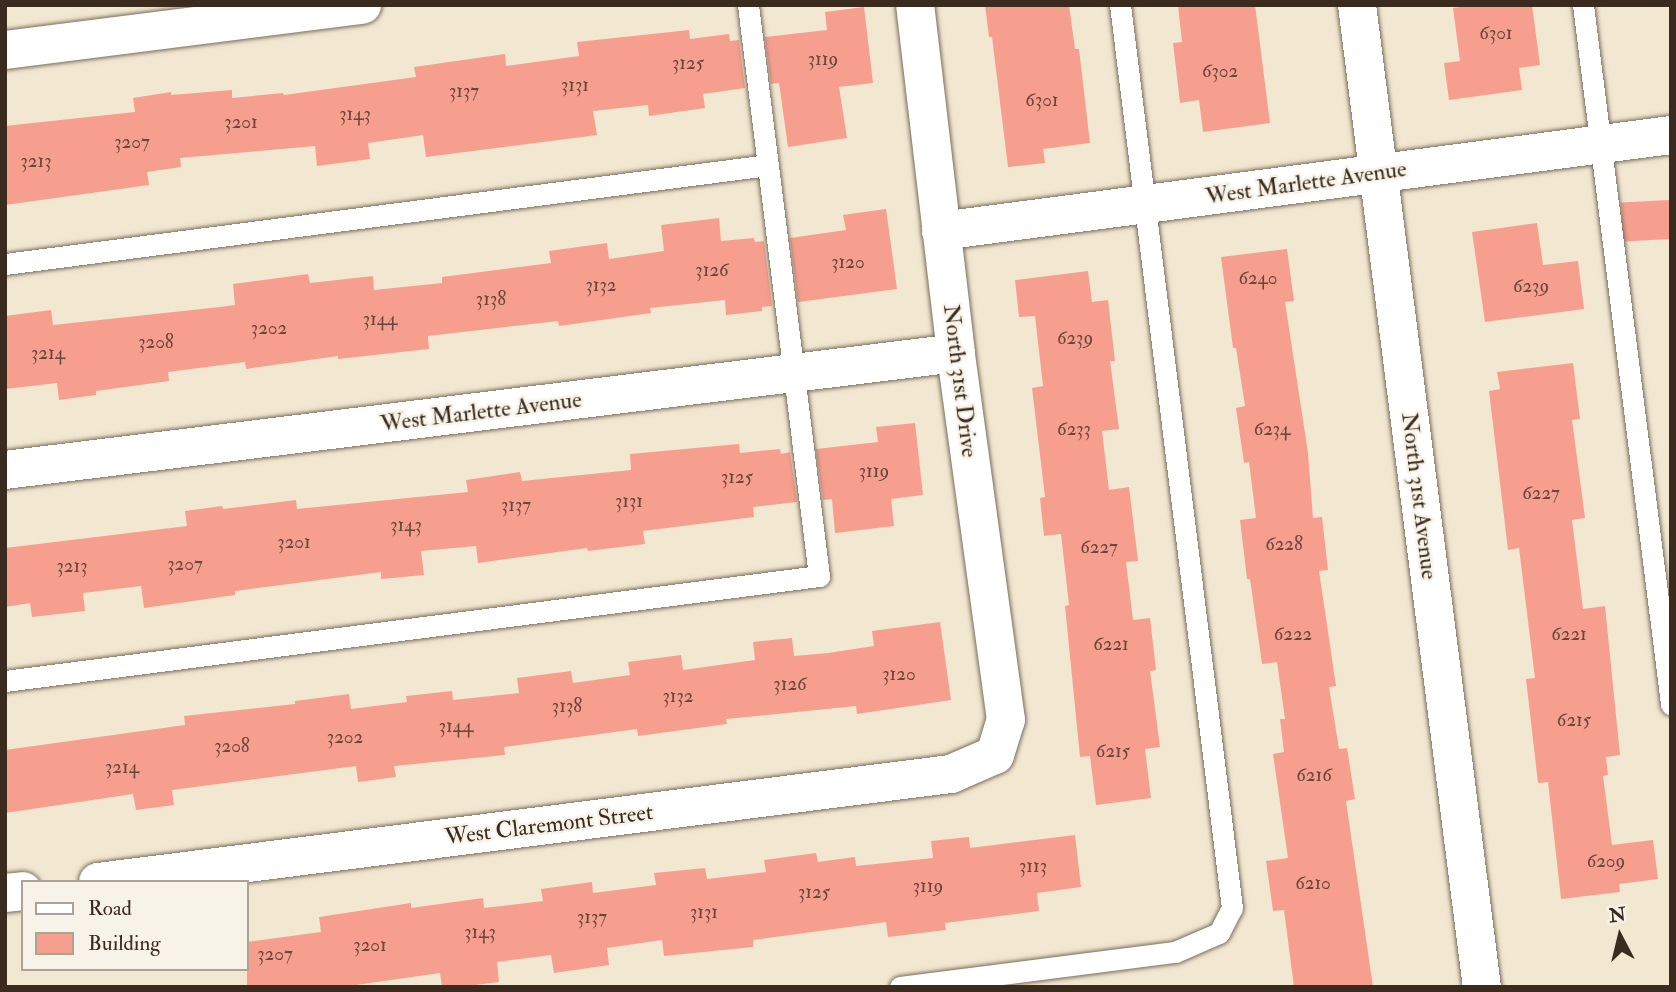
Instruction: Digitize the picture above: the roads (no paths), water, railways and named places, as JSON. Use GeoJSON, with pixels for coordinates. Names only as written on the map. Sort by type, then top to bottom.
{"type":"FeatureCollection","features":[{"type":"Feature","properties":{"kind":"street"},"geometry":{"type":"LineString","coordinates":[[5,50],[362,5]]}},
{"type":"Feature","properties":{"kind":"street","name":"North 31st Drive"},"geometry":{"type":"LineString","coordinates":[[915,5],[956,353],[1006,720],[995,755]]}},
{"type":"Feature","properties":{"kind":"street","name":"North 31st Avenue"},"geometry":{"type":"LineString","coordinates":[[1357,5],[1482,987]]}},
{"type":"Feature","properties":{"kind":"street","name":"West Marlette Avenue"},"geometry":{"type":"LineString","coordinates":[[941,231],[1671,135]]}},
{"type":"Feature","properties":{"kind":"street","name":"West Marlette Avenue"},"geometry":{"type":"LineString","coordinates":[[5,470],[956,353]]}},
{"type":"Feature","properties":{"kind":"street","name":"West Claremont Street"},"geometry":{"type":"LineString","coordinates":[[114,880],[951,774],[995,755]]}},
{"type":"Feature","properties":{"kind":"lane"},"geometry":{"type":"LineString","coordinates":[[5,681],[819,576],[748,5]]}},
{"type":"Feature","properties":{"kind":"lane"},"geometry":{"type":"LineString","coordinates":[[900,987],[1175,952],[1219,933],[1232,908],[1121,5]]}},
{"type":"Feature","properties":{"kind":"lane"},"geometry":{"type":"LineString","coordinates":[[1583,5],[1671,704]]}},
{"type":"Feature","properties":{"kind":"lane"},"geometry":{"type":"LineString","coordinates":[[5,264],[768,165]]}}]}
